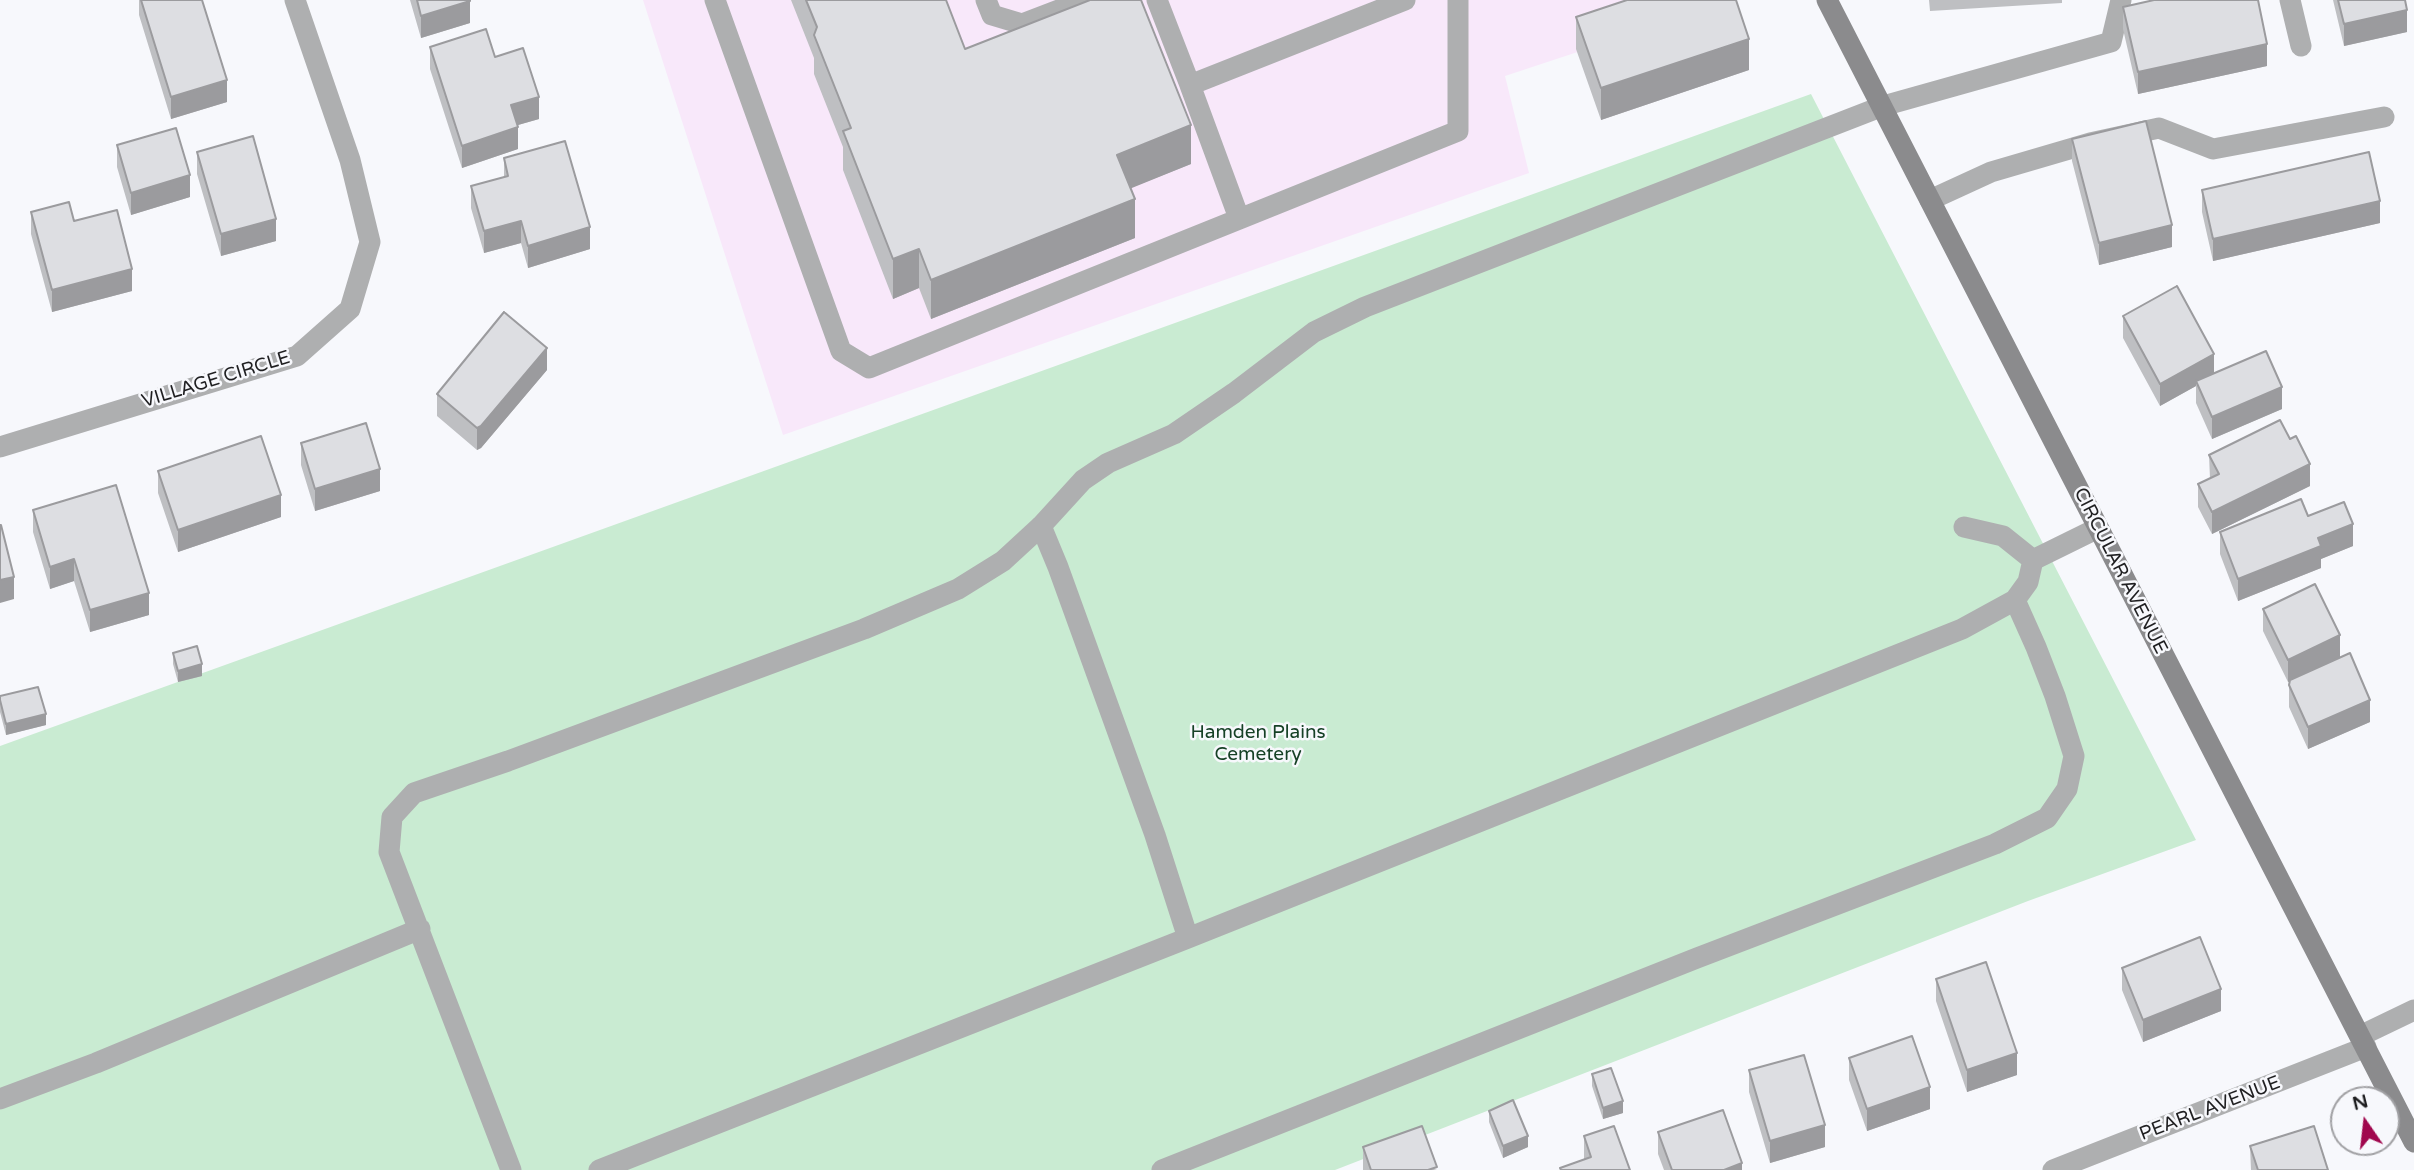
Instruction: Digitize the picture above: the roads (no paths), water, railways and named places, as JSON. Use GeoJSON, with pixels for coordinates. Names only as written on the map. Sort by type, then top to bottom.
{"type":"FeatureCollection","features":[{"type":"Feature","properties":{"kind":"main road","name":"CIRCULAR AVENUE"},"geometry":{"type":"LineString","coordinates":[[1827,0],[2414,1142]]}},
{"type":"Feature","properties":{"kind":"street","name":"VILLAGE CIRCLE"},"geometry":{"type":"LineString","coordinates":[[0,447],[298,356],[350,309],[370,242],[350,160],[295,0]]}},
{"type":"Feature","properties":{"kind":"street"},"geometry":{"type":"LineString","coordinates":[[715,0],[841,351],[869,368],[1458,131],[1458,0]]}},
{"type":"Feature","properties":{"kind":"street"},"geometry":{"type":"LineString","coordinates":[[986,0],[992,15],[1021,24],[1085,0]]}},
{"type":"Feature","properties":{"kind":"street"},"geometry":{"type":"LineString","coordinates":[[1157,0],[1239,218]]}},
{"type":"Feature","properties":{"kind":"street"},"geometry":{"type":"LineString","coordinates":[[1190,85],[1405,0]]}},
{"type":"Feature","properties":{"kind":"street"},"geometry":{"type":"LineString","coordinates":[[512,1170],[389,852],[392,817],[414,793],[508,761],[864,629],[958,589],[1003,561],[1041,526],[1083,480],[1108,463],[1174,434],[1234,393],[1314,332],[1365,307],[1882,106],[2111,42],[2121,0]]}},
{"type":"Feature","properties":{"kind":"street"},"geometry":{"type":"LineString","coordinates":[[2290,0],[2301,46]]}},
{"type":"Feature","properties":{"kind":"street"},"geometry":{"type":"LineString","coordinates":[[1930,200],[1991,172],[2090,143],[2159,128],[2213,149],[2384,117]]}},
{"type":"Feature","properties":{"kind":"street"},"geometry":{"type":"LineString","coordinates":[[1041,526],[1151,823],[1188,938]]}},
{"type":"Feature","properties":{"kind":"street"},"geometry":{"type":"LineString","coordinates":[[1964,527],[2003,536],[2033,560]]}},
{"type":"Feature","properties":{"kind":"street"},"geometry":{"type":"LineString","coordinates":[[2033,560],[2098,528]]}},
{"type":"Feature","properties":{"kind":"street"},"geometry":{"type":"LineString","coordinates":[[599,1170],[1962,629],[2015,600],[2028,582],[2033,560]]}},
{"type":"Feature","properties":{"kind":"street"},"geometry":{"type":"LineString","coordinates":[[1162,1170],[1697,958],[1995,844],[2047,818],[2067,789],[2074,756],[2055,696],[2015,600]]}},
{"type":"Feature","properties":{"kind":"street"},"geometry":{"type":"LineString","coordinates":[[0,1099],[108,1058],[420,929]]}},
{"type":"Feature","properties":{"kind":"street","name":"PEARL AVENUE"},"geometry":{"type":"LineString","coordinates":[[2053,1170],[2363,1042],[2414,1010]]}},
{"type":"Feature","properties":{"kind":"park label","name":"Hamden Plains Cemetery"},"geometry":{"type":"Point","coordinates":[1258,744]}}]}
